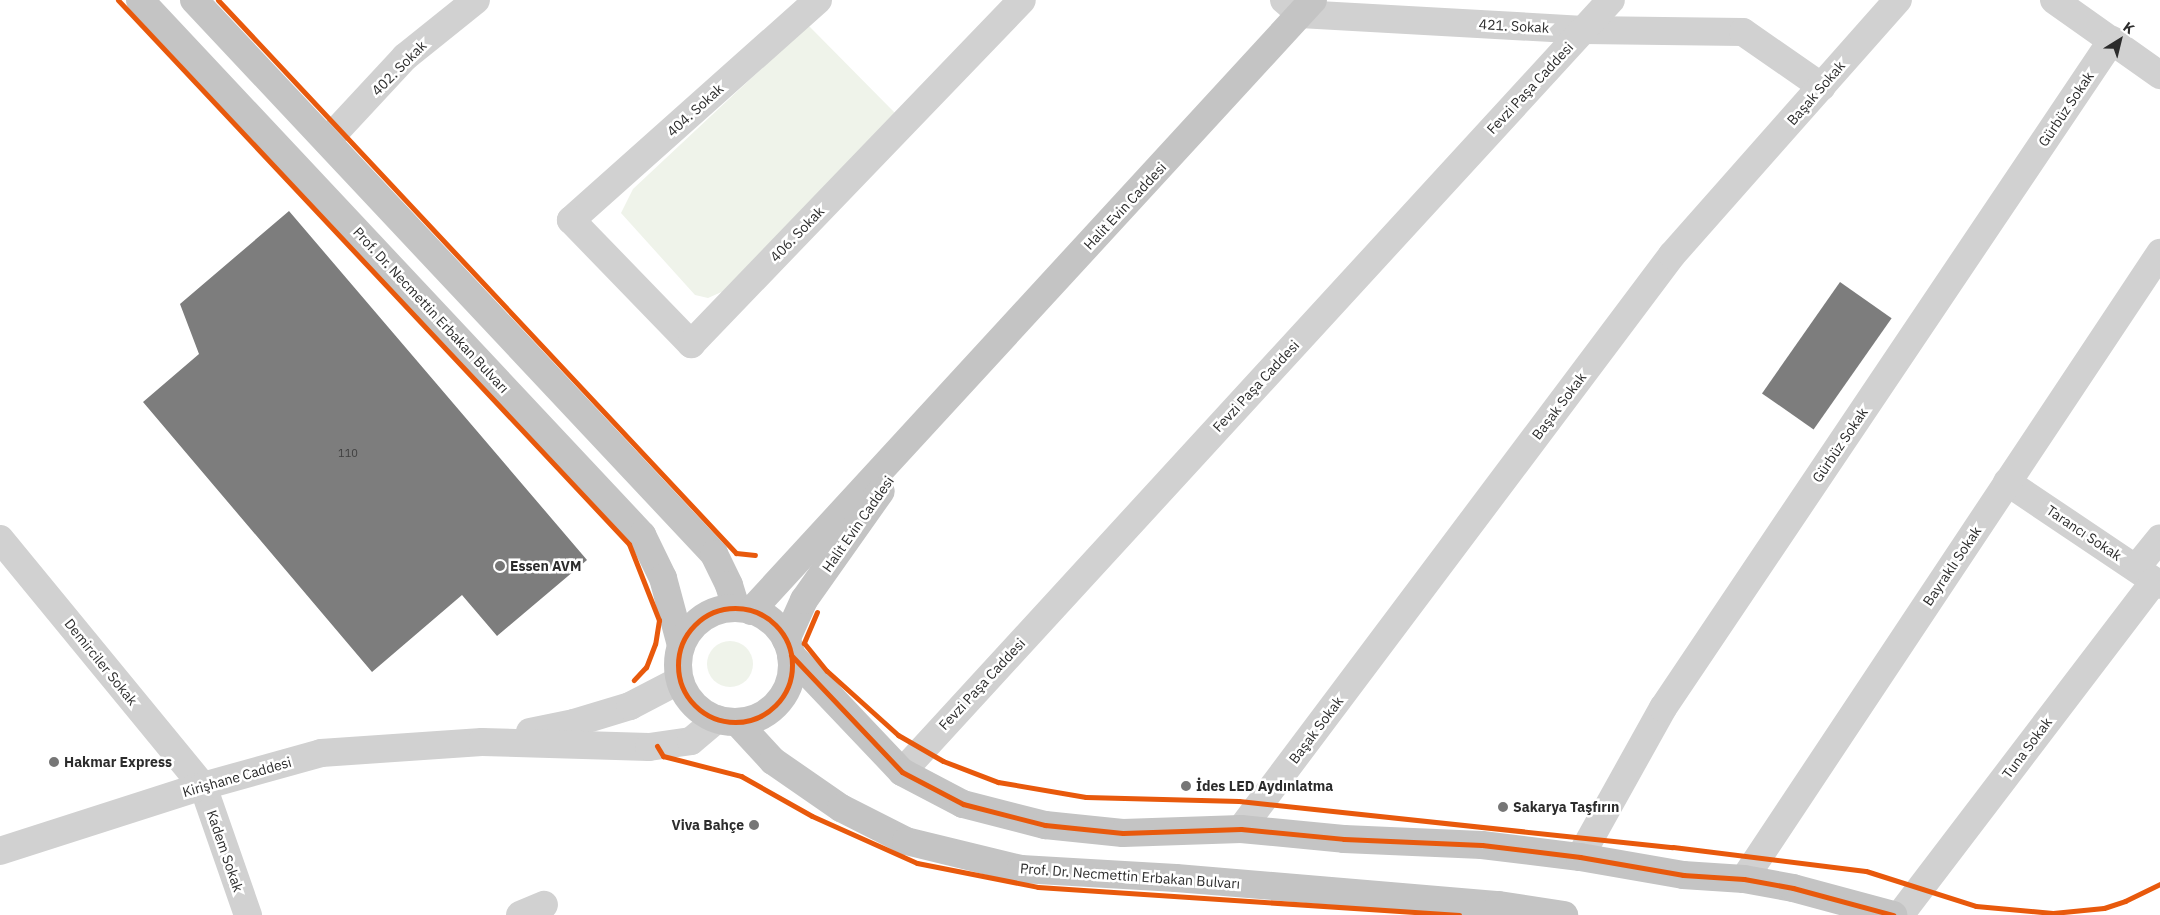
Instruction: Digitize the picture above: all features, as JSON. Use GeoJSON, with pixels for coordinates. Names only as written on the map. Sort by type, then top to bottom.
{"type":"FeatureCollection","features":[{"type":"Feature","properties":{"kind":"main road","name":"Prof. Dr. Necmettin Erbakan Bulvarı"},"geometry":{"type":"LineString","coordinates":[[140,0],[642,535],[663,578],[681,645]]}},
{"type":"Feature","properties":{"kind":"main road"},"geometry":{"type":"LineString","coordinates":[[194,0],[714,554],[729,585],[744,609]]}},
{"type":"Feature","properties":{"kind":"main road","name":"Halit Evin Caddesi"},"geometry":{"type":"LineString","coordinates":[[744,609],[936,412],[1299,5]]}},
{"type":"Feature","properties":{"kind":"main road","name":"Halit Evin Caddesi"},"geometry":{"type":"LineString","coordinates":[[788,647],[804,600],[936,412]]}},
{"type":"Feature","properties":{"kind":"main road"},"geometry":{"type":"LineString","coordinates":[[788,647],[791,674],[785,692],[773,708],[756,718],[727,721],[704,714],[694,704],[680,680],[678,662],[681,645],[690,629],[703,618],[719,611],[744,609],[771,622],[788,647],[902,772],[963,804],[1046,825],[1123,833],[1241,829],[1344,839],[1482,845],[1580,857],[1683,875],[1744,879],[1793,888],[1893,915]]}},
{"type":"Feature","properties":{"kind":"main road","name":"Prof. Dr. Necmettin Erbakan Bulvarı"},"geometry":{"type":"LineString","coordinates":[[727,721],[773,761],[857,816],[906,841],[1021,869],[1176,878],[1564,915]]}},
{"type":"Feature","properties":{"kind":"street","name":"402. Sokak"},"geometry":{"type":"LineString","coordinates":[[327,141],[406,57],[476,0]]}},
{"type":"Feature","properties":{"kind":"street","name":"404. Sokak"},"geometry":{"type":"LineString","coordinates":[[571,220],[818,0]]}},
{"type":"Feature","properties":{"kind":"street","name":"406. Sokak"},"geometry":{"type":"LineString","coordinates":[[571,220],[691,344],[1022,0]]}},
{"type":"Feature","properties":{"kind":"street","name":"Fevzi Paşa Caddesi"},"geometry":{"type":"LineString","coordinates":[[902,772],[1611,0]]}},
{"type":"Feature","properties":{"kind":"street","name":"Başak Sokak"},"geometry":{"type":"LineString","coordinates":[[1241,829],[1672,255],[1898,0]]}},
{"type":"Feature","properties":{"kind":"street"},"geometry":{"type":"LineString","coordinates":[[2054,0],[2160,75]]}},
{"type":"Feature","properties":{"kind":"street","name":"421. Sokak"},"geometry":{"type":"LineString","coordinates":[[1299,5],[1584,30],[1743,32],[1822,87]]}},
{"type":"Feature","properties":{"kind":"street","name":"Gürbüz Sokak"},"geometry":{"type":"LineString","coordinates":[[1580,857],[1663,708],[2112,40]]}},
{"type":"Feature","properties":{"kind":"street","name":"Bayraklı Sokak"},"geometry":{"type":"LineString","coordinates":[[1744,879],[2160,254]]}},
{"type":"Feature","properties":{"kind":"street","name":"Tarancı Sokak"},"geometry":{"type":"LineString","coordinates":[[2007,482],[2150,578]]}},
{"type":"Feature","properties":{"kind":"street","name":"Demirciler Sokak"},"geometry":{"type":"LineString","coordinates":[[0,538],[202,786]]}},
{"type":"Feature","properties":{"kind":"street","name":"Tuna Sokak"},"geometry":{"type":"LineString","coordinates":[[1900,915],[2150,578],[2160,538]]}},
{"type":"Feature","properties":{"kind":"street","name":"Kirişhane Caddesi"},"geometry":{"type":"LineString","coordinates":[[482,742],[574,724],[630,706],[680,680]]}},
{"type":"Feature","properties":{"kind":"street","name":"Kirişhane Caddesi"},"geometry":{"type":"LineString","coordinates":[[0,851],[202,786],[321,753],[482,742],[650,746],[691,741],[727,721]]}},
{"type":"Feature","properties":{"kind":"street","name":"Kadem Sokak"},"geometry":{"type":"LineString","coordinates":[[202,786],[248,915]]}},
{"type":"Feature","properties":{"kind":"shaded area"},"geometry":{"type":"Polygon","coordinates":[[[808,25],[896,114],[726,290],[708,298],[695,295],[621,213],[633,189],[808,25]]]}},
{"type":"Feature","properties":{"kind":"shaded area"},"geometry":{"type":"Polygon","coordinates":[[[725,641],[735,641],[749,651],[753,664],[749,677],[743,683],[735,687],[725,687],[711,677],[707,669],[707,659],[717,645],[725,641]]]}},
{"type":"Feature","properties":{"kind":"building"},"geometry":{"type":"Polygon","coordinates":[[[289,211],[587,560],[497,636],[462,595],[372,672],[143,402],[199,354],[180,304],[289,211]]]}},
{"type":"Feature","properties":{"kind":"building"},"geometry":{"type":"Polygon","coordinates":[[[1840,282],[1892,318],[1814,430],[1762,393],[1840,282]]]}},
{"type":"Feature","properties":{"kind":"cycle path"},"geometry":{"type":"LineString","coordinates":[[118,0],[629,544],[659,620],[655,644],[646,667],[634,680]]}},
{"type":"Feature","properties":{"kind":"cycle path"},"geometry":{"type":"LineString","coordinates":[[218,0],[736,553],[755,555]]}},
{"type":"Feature","properties":{"kind":"cycle path"},"geometry":{"type":"LineString","coordinates":[[735,608],[757,613],[775,625],[787,643],[792,665],[787,687],[775,705],[757,717],[735,722],[713,717],[695,705],[683,687],[678,665],[683,643],[695,625],[713,613],[735,608]]}},
{"type":"Feature","properties":{"kind":"cycle path"},"geometry":{"type":"LineString","coordinates":[[817,612],[804,643],[827,671],[898,735],[943,761],[998,782],[1086,797],[1239,801],[1673,847],[1866,871],[1976,906],[2053,913],[2104,908],[2125,901],[2160,884]]}},
{"type":"Feature","properties":{"kind":"cycle path"},"geometry":{"type":"LineString","coordinates":[[791,655],[902,772],[963,804],[1045,825],[1123,833],[1241,829],[1344,839],[1482,845],[1580,857],[1683,875],[1744,879],[1793,888],[1893,915]]}},
{"type":"Feature","properties":{"kind":"cycle path"},"geometry":{"type":"LineString","coordinates":[[657,746],[663,756],[741,776],[812,816],[917,863],[1038,887],[1459,915]]}},
{"type":"Feature","properties":{"kind":"place","name":"Essen AVM"},"geometry":{"type":"Point","coordinates":[500,566]}},
{"type":"Feature","properties":{"kind":"place","name":"Hakmar Express"},"geometry":{"type":"Point","coordinates":[54,762]}},
{"type":"Feature","properties":{"kind":"place","name":"İdes LED Aydınlatma"},"geometry":{"type":"Point","coordinates":[1186,786]}},
{"type":"Feature","properties":{"kind":"place","name":"Sakarya Taşfırın"},"geometry":{"type":"Point","coordinates":[1503,807]}},
{"type":"Feature","properties":{"kind":"place","name":"Viva Bahçe"},"geometry":{"type":"Point","coordinates":[754,825]}}]}
